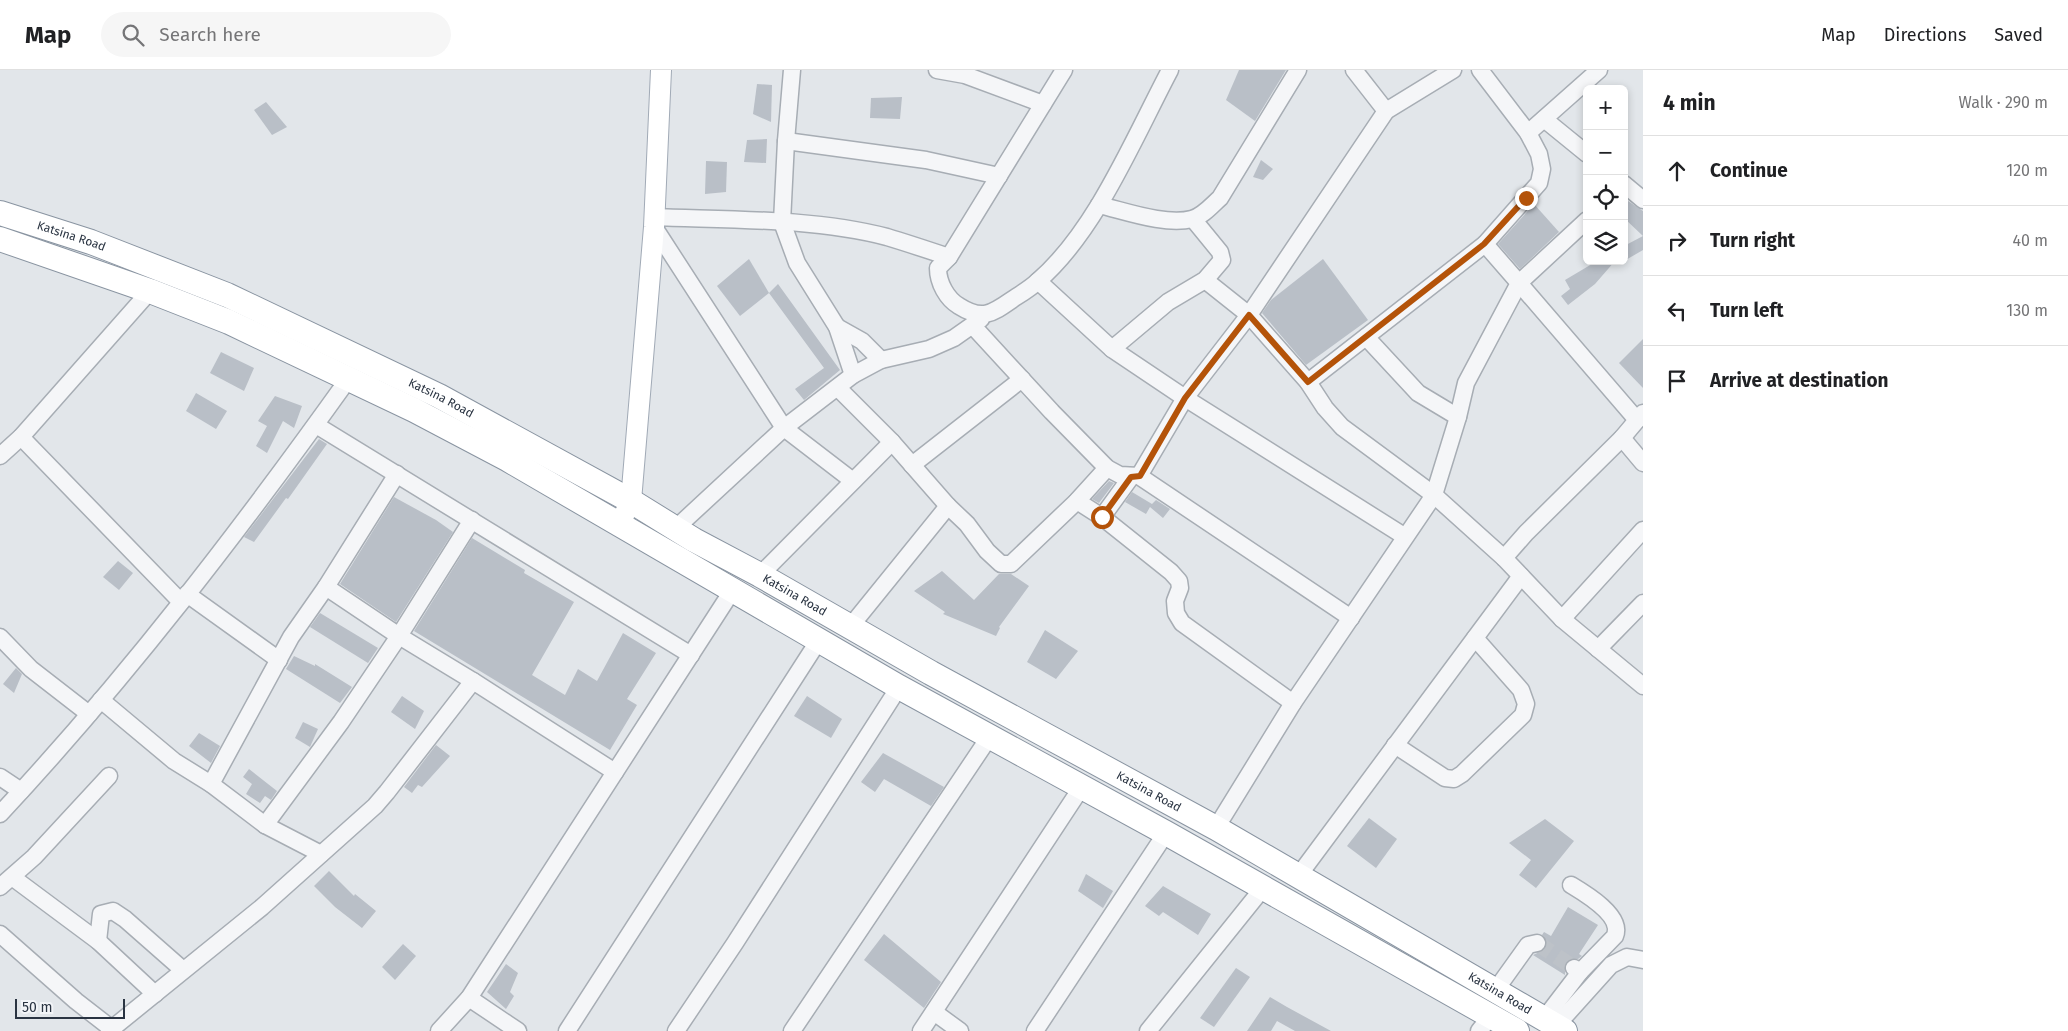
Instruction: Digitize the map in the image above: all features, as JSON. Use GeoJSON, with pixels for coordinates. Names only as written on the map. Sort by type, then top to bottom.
{"type":"FeatureCollection","features":[{"type":"Feature","properties":{"kind":"highway","name":"Katsina Road"},"geometry":{"type":"LineString","coordinates":[[0,213],[91,242],[227,295],[439,396],[631,501],[694,540],[760,575],[939,678],[1216,828],[1555,1026]]}},
{"type":"Feature","properties":{"kind":"highway"},"geometry":{"type":"LineString","coordinates":[[0,239],[150,291],[228,322],[349,378],[507,459],[899,687],[1263,888],[1485,1024],[1517,1031]]}},
{"type":"Feature","properties":{"kind":"main road"},"geometry":{"type":"LineString","coordinates":[[619,525],[631,501],[654,222],[661,70]]}},
{"type":"Feature","properties":{"kind":"street"},"geometry":{"type":"LineString","coordinates":[[792,70],[782,222],[797,263],[837,327],[853,375]]}},
{"type":"Feature","properties":{"kind":"street"},"geometry":{"type":"LineString","coordinates":[[937,70],[965,75],[1043,104]]}},
{"type":"Feature","properties":{"kind":"street"},"geometry":{"type":"LineString","coordinates":[[987,315],[974,315],[956,305],[943,289],[938,277],[938,268],[949,257],[1064,70]]}},
{"type":"Feature","properties":{"kind":"street"},"geometry":{"type":"LineString","coordinates":[[676,528],[784,428],[853,375],[881,360],[929,349],[954,338],[1038,282],[1068,250],[1099,205],[1170,70]]}},
{"type":"Feature","properties":{"kind":"street"},"geometry":{"type":"LineString","coordinates":[[1099,205],[1164,220],[1193,219],[1208,210],[1220,198],[1298,70]]}},
{"type":"Feature","properties":{"kind":"street"},"geometry":{"type":"LineString","coordinates":[[1102,517],[1135,477],[1185,398],[1249,315],[1386,111],[1453,70]]}},
{"type":"Feature","properties":{"kind":"street"},"geometry":{"type":"LineString","coordinates":[[1308,382],[1484,244],[1539,183],[1542,168],[1539,154],[1528,133],[1480,70]]}},
{"type":"Feature","properties":{"kind":"street"},"geometry":{"type":"LineString","coordinates":[[1528,133],[1599,70]]}},
{"type":"Feature","properties":{"kind":"street"},"geometry":{"type":"LineString","coordinates":[[1359,71],[1386,111]]}},
{"type":"Feature","properties":{"kind":"street"},"geometry":{"type":"LineString","coordinates":[[1544,119],[1583,151]]}},
{"type":"Feature","properties":{"kind":"street"},"geometry":{"type":"LineString","coordinates":[[786,141],[926,160],[999,176]]}},
{"type":"Feature","properties":{"kind":"street"},"geometry":{"type":"LineString","coordinates":[[1628,188],[1643,200]]}},
{"type":"Feature","properties":{"kind":"street"},"geometry":{"type":"LineString","coordinates":[[1112,349],[1168,302],[1205,280],[1222,260],[1220,252],[1193,219]]}},
{"type":"Feature","properties":{"kind":"street"},"geometry":{"type":"LineString","coordinates":[[654,222],[782,222],[844,229],[886,237],[949,257]]}},
{"type":"Feature","properties":{"kind":"street"},"geometry":{"type":"LineString","coordinates":[[654,222],[784,428],[853,481]]}},
{"type":"Feature","properties":{"kind":"street"},"geometry":{"type":"LineString","coordinates":[[1216,828],[1293,703],[1404,536],[1434,495],[1458,417],[1466,382],[1519,283],[1583,224]]}},
{"type":"Feature","properties":{"kind":"street"},"geometry":{"type":"LineString","coordinates":[[1484,244],[1640,417],[1622,438],[1526,533],[1504,558]]}},
{"type":"Feature","properties":{"kind":"street"},"geometry":{"type":"LineString","coordinates":[[1205,280],[1249,315],[1308,382],[1325,408],[1342,427],[1434,495],[1504,558],[1562,619],[1643,686]]}},
{"type":"Feature","properties":{"kind":"street"},"geometry":{"type":"LineString","coordinates":[[1038,282],[1112,349],[1185,398],[1404,536]]}},
{"type":"Feature","properties":{"kind":"street"},"geometry":{"type":"LineString","coordinates":[[0,456],[21,438],[150,291]]}},
{"type":"Feature","properties":{"kind":"street"},"geometry":{"type":"LineString","coordinates":[[973,326],[1107,468],[1120,475],[1135,477],[1351,618]]}},
{"type":"Feature","properties":{"kind":"street"},"geometry":{"type":"LineString","coordinates":[[837,327],[862,341],[881,360]]}},
{"type":"Feature","properties":{"kind":"street"},"geometry":{"type":"LineString","coordinates":[[1366,338],[1418,393],[1458,417]]}},
{"type":"Feature","properties":{"kind":"street"},"geometry":{"type":"LineString","coordinates":[[0,814],[102,700],[184,598],[316,425],[349,378]]}},
{"type":"Feature","properties":{"kind":"street"},"geometry":{"type":"LineString","coordinates":[[912,465],[1022,379]]}},
{"type":"Feature","properties":{"kind":"street"},"geometry":{"type":"LineString","coordinates":[[838,388],[892,442],[948,506],[967,524],[987,551],[1001,564],[1011,564],[1077,501],[1107,468]]}},
{"type":"Feature","properties":{"kind":"street"},"geometry":{"type":"LineString","coordinates":[[316,425],[691,654]]}},
{"type":"Feature","properties":{"kind":"street"},"geometry":{"type":"LineString","coordinates":[[21,438],[184,598],[279,660]]}},
{"type":"Feature","properties":{"kind":"street"},"geometry":{"type":"LineString","coordinates":[[1622,438],[1643,463]]}},
{"type":"Feature","properties":{"kind":"street"},"geometry":{"type":"LineString","coordinates":[[760,575],[892,442]]}},
{"type":"Feature","properties":{"kind":"street"},"geometry":{"type":"LineString","coordinates":[[211,784],[291,637],[326,588],[397,474]]}},
{"type":"Feature","properties":{"kind":"street"},"geometry":{"type":"LineString","coordinates":[[1077,501],[1102,517],[1180,581],[1180,588],[1175,601],[1176,613],[1182,623],[1293,703]]}},
{"type":"Feature","properties":{"kind":"street"},"geometry":{"type":"LineString","coordinates":[[850,627],[948,506]]}},
{"type":"Feature","properties":{"kind":"street"},"geometry":{"type":"LineString","coordinates":[[265,825],[341,722],[399,636],[472,520]]}},
{"type":"Feature","properties":{"kind":"street"},"geometry":{"type":"LineString","coordinates":[[1562,619],[1643,530]]}},
{"type":"Feature","properties":{"kind":"street"},"geometry":{"type":"LineString","coordinates":[[1299,875],[1521,576]]}},
{"type":"Feature","properties":{"kind":"street"},"geometry":{"type":"LineString","coordinates":[[326,588],[615,772]]}},
{"type":"Feature","properties":{"kind":"street"},"geometry":{"type":"LineString","coordinates":[[439,1031],[469,998],[732,591]]}},
{"type":"Feature","properties":{"kind":"street"},"geometry":{"type":"LineString","coordinates":[[1598,649],[1643,604]]}},
{"type":"Feature","properties":{"kind":"street"},"geometry":{"type":"LineString","coordinates":[[0,638],[31,669],[89,714]]}},
{"type":"Feature","properties":{"kind":"street"},"geometry":{"type":"LineString","coordinates":[[1395,746],[1445,778],[1454,778],[1462,774],[1522,716],[1526,704],[1521,690],[1475,638]]}},
{"type":"Feature","properties":{"kind":"street"},"geometry":{"type":"LineString","coordinates":[[567,1031],[819,640]]}},
{"type":"Feature","properties":{"kind":"street"},"geometry":{"type":"LineString","coordinates":[[0,934],[111,1030],[262,907],[388,792],[473,681]]}},
{"type":"Feature","properties":{"kind":"street"},"geometry":{"type":"LineString","coordinates":[[676,1031],[735,943],[899,687]]}},
{"type":"Feature","properties":{"kind":"street"},"geometry":{"type":"LineString","coordinates":[[102,700],[174,761],[211,784],[265,825],[321,854]]}},
{"type":"Feature","properties":{"kind":"street"},"geometry":{"type":"LineString","coordinates":[[792,1031],[990,736]]}},
{"type":"Feature","properties":{"kind":"street"},"geometry":{"type":"LineString","coordinates":[[109,776],[34,857],[6,882],[98,941],[155,994]]}},
{"type":"Feature","properties":{"kind":"street"},"geometry":{"type":"LineString","coordinates":[[0,777],[22,790]]}},
{"type":"Feature","properties":{"kind":"street"},"geometry":{"type":"LineString","coordinates":[[921,1031],[1081,788]]}},
{"type":"Feature","properties":{"kind":"street"},"geometry":{"type":"LineString","coordinates":[[1036,1031],[1166,833]]}},
{"type":"Feature","properties":{"kind":"street"},"geometry":{"type":"LineString","coordinates":[[1555,1026],[1577,970],[1615,936],[1617,930],[1616,924],[1597,902],[1571,885]]}},
{"type":"Feature","properties":{"kind":"street"},"geometry":{"type":"LineString","coordinates":[[1148,1031],[1263,888]]}},
{"type":"Feature","properties":{"kind":"street"},"geometry":{"type":"LineString","coordinates":[[98,941],[101,914],[112,912],[125,919],[183,970]]}},
{"type":"Feature","properties":{"kind":"street"},"geometry":{"type":"LineString","coordinates":[[1495,991],[1528,945],[1536,942]]}},
{"type":"Feature","properties":{"kind":"street"},"geometry":{"type":"LineString","coordinates":[[1555,1026],[1612,965],[1627,957],[1643,960]]}},
{"type":"Feature","properties":{"kind":"street"},"geometry":{"type":"LineString","coordinates":[[469,998],[518,1031]]}},
{"type":"Feature","properties":{"kind":"street"},"geometry":{"type":"LineString","coordinates":[[934,1012],[960,1031]]}},
{"type":"Feature","properties":{"kind":"building"},"geometry":{"type":"Polygon","coordinates":[[[1239,70],[1286,70],[1255,121],[1226,100],[1239,70]]]}},
{"type":"Feature","properties":{"kind":"building"},"geometry":{"type":"Polygon","coordinates":[[[757,84],[772,85],[771,122],[753,114],[757,84]]]}},
{"type":"Feature","properties":{"kind":"building"},"geometry":{"type":"Polygon","coordinates":[[[902,97],[900,119],[870,118],[871,98],[902,97]]]}},
{"type":"Feature","properties":{"kind":"building"},"geometry":{"type":"Polygon","coordinates":[[[266,102],[287,127],[272,135],[254,110],[266,102]]]}},
{"type":"Feature","properties":{"kind":"building"},"geometry":{"type":"Polygon","coordinates":[[[767,139],[766,163],[744,162],[747,140],[767,139]]]}},
{"type":"Feature","properties":{"kind":"building"},"geometry":{"type":"Polygon","coordinates":[[[1261,160],[1273,169],[1263,180],[1253,177],[1261,160]]]}},
{"type":"Feature","properties":{"kind":"building"},"geometry":{"type":"Polygon","coordinates":[[[706,161],[727,162],[726,192],[705,194],[706,161]]]}},
{"type":"Feature","properties":{"kind":"building"},"geometry":{"type":"Polygon","coordinates":[[[1628,201],[1643,211],[1643,236],[1628,222],[1628,201]]]}},
{"type":"Feature","properties":{"kind":"building"},"geometry":{"type":"Polygon","coordinates":[[[1534,204],[1559,232],[1520,269],[1498,244],[1534,204]]]}},
{"type":"Feature","properties":{"kind":"building"},"geometry":{"type":"Polygon","coordinates":[[[1643,236],[1643,250],[1628,259],[1628,244],[1643,236]]]}},
{"type":"Feature","properties":{"kind":"building"},"geometry":{"type":"Polygon","coordinates":[[[749,259],[769,293],[740,316],[717,286],[749,259]]]}},
{"type":"Feature","properties":{"kind":"building"},"geometry":{"type":"Polygon","coordinates":[[[1323,259],[1368,320],[1306,365],[1262,313],[1271,300],[1323,259]]]}},
{"type":"Feature","properties":{"kind":"building"},"geometry":{"type":"Polygon","coordinates":[[[1590,265],[1612,265],[1595,284],[1568,305],[1561,296],[1570,289],[1565,280],[1590,265]]]}},
{"type":"Feature","properties":{"kind":"building"},"geometry":{"type":"Polygon","coordinates":[[[778,284],[840,370],[804,400],[795,389],[824,368],[769,293],[778,284]]]}},
{"type":"Feature","properties":{"kind":"building"},"geometry":{"type":"Polygon","coordinates":[[[1643,339],[1643,388],[1619,363],[1643,339]]]}},
{"type":"Feature","properties":{"kind":"building"},"geometry":{"type":"Polygon","coordinates":[[[221,352],[254,368],[244,391],[210,373],[221,352]]]}},
{"type":"Feature","properties":{"kind":"building"},"geometry":{"type":"Polygon","coordinates":[[[196,393],[227,411],[216,429],[186,411],[196,393]]]}},
{"type":"Feature","properties":{"kind":"building"},"geometry":{"type":"Polygon","coordinates":[[[275,396],[302,406],[294,428],[283,421],[267,453],[256,446],[267,426],[258,421],[275,396]]]}},
{"type":"Feature","properties":{"kind":"building"},"geometry":{"type":"Polygon","coordinates":[[[319,439],[327,444],[288,499],[286,498],[254,542],[244,537],[319,439]]]}},
{"type":"Feature","properties":{"kind":"building"},"geometry":{"type":"Polygon","coordinates":[[[1109,481],[1114,483],[1099,503],[1092,499],[1109,481]]]}},
{"type":"Feature","properties":{"kind":"building"},"geometry":{"type":"Polygon","coordinates":[[[1132,492],[1152,504],[1156,500],[1170,509],[1163,518],[1150,507],[1146,514],[1125,502],[1132,492]]]}},
{"type":"Feature","properties":{"kind":"building"},"geometry":{"type":"Polygon","coordinates":[[[394,497],[436,520],[453,532],[396,622],[340,584],[394,497]]]}},
{"type":"Feature","properties":{"kind":"building"},"geometry":{"type":"Polygon","coordinates":[[[472,538],[525,570],[524,573],[574,602],[532,675],[565,695],[578,669],[597,681],[623,633],[656,653],[627,699],[637,705],[610,750],[414,631],[472,538]]]}},
{"type":"Feature","properties":{"kind":"building"},"geometry":{"type":"Polygon","coordinates":[[[118,561],[133,573],[119,590],[103,577],[118,561]]]}},
{"type":"Feature","properties":{"kind":"building"},"geometry":{"type":"Polygon","coordinates":[[[942,571],[974,600],[999,574],[1011,574],[1029,586],[999,627],[996,636],[943,614],[945,612],[914,591],[942,571]]]}},
{"type":"Feature","properties":{"kind":"building"},"geometry":{"type":"Polygon","coordinates":[[[320,613],[378,648],[368,663],[310,627],[320,613]]]}},
{"type":"Feature","properties":{"kind":"building"},"geometry":{"type":"Polygon","coordinates":[[[1045,630],[1078,651],[1056,679],[1027,662],[1045,630]]]}},
{"type":"Feature","properties":{"kind":"building"},"geometry":{"type":"Polygon","coordinates":[[[294,656],[315,666],[315,664],[352,687],[340,703],[286,669],[294,656]]]}},
{"type":"Feature","properties":{"kind":"building"},"geometry":{"type":"Polygon","coordinates":[[[16,668],[22,674],[14,693],[3,684],[16,668]]]}},
{"type":"Feature","properties":{"kind":"building"},"geometry":{"type":"Polygon","coordinates":[[[402,696],[424,711],[415,729],[391,712],[402,696]]]}},
{"type":"Feature","properties":{"kind":"building"},"geometry":{"type":"Polygon","coordinates":[[[807,696],[842,719],[831,738],[794,716],[807,696]]]}},
{"type":"Feature","properties":{"kind":"building"},"geometry":{"type":"Polygon","coordinates":[[[303,722],[318,729],[310,747],[295,738],[303,722]]]}},
{"type":"Feature","properties":{"kind":"building"},"geometry":{"type":"Polygon","coordinates":[[[199,733],[220,746],[211,763],[189,746],[199,733]]]}},
{"type":"Feature","properties":{"kind":"building"},"geometry":{"type":"Polygon","coordinates":[[[436,745],[450,756],[422,787],[418,785],[412,793],[404,787],[436,745]]]}},
{"type":"Feature","properties":{"kind":"building"},"geometry":{"type":"Polygon","coordinates":[[[883,753],[944,787],[931,806],[884,779],[875,792],[861,782],[883,753]]]}},
{"type":"Feature","properties":{"kind":"building"},"geometry":{"type":"Polygon","coordinates":[[[249,769],[277,791],[271,800],[265,796],[260,803],[246,794],[252,784],[243,777],[249,769]]]}},
{"type":"Feature","properties":{"kind":"building"},"geometry":{"type":"Polygon","coordinates":[[[1369,818],[1397,839],[1376,868],[1347,846],[1369,818]]]}},
{"type":"Feature","properties":{"kind":"building"},"geometry":{"type":"Polygon","coordinates":[[[1545,819],[1574,841],[1536,888],[1519,875],[1531,860],[1509,843],[1545,819]]]}},
{"type":"Feature","properties":{"kind":"building"},"geometry":{"type":"Polygon","coordinates":[[[329,871],[354,896],[355,894],[376,911],[362,928],[335,907],[314,886],[329,871]]]}},
{"type":"Feature","properties":{"kind":"building"},"geometry":{"type":"Polygon","coordinates":[[[1086,874],[1113,891],[1103,908],[1078,891],[1086,874]]]}},
{"type":"Feature","properties":{"kind":"building"},"geometry":{"type":"Polygon","coordinates":[[[1163,886],[1211,914],[1198,935],[1163,912],[1159,916],[1145,906],[1163,886]]]}},
{"type":"Feature","properties":{"kind":"building"},"geometry":{"type":"Polygon","coordinates":[[[1568,907],[1598,925],[1579,954],[1582,956],[1578,959],[1570,959],[1565,963],[1565,975],[1533,955],[1544,950],[1547,941],[1542,935],[1544,932],[1551,936],[1568,907]]]}},
{"type":"Feature","properties":{"kind":"building"},"geometry":{"type":"Polygon","coordinates":[[[884,934],[941,982],[924,1008],[864,960],[884,934]]]}},
{"type":"Feature","properties":{"kind":"building"},"geometry":{"type":"Polygon","coordinates":[[[403,944],[416,956],[395,980],[382,967],[403,944]]]}},
{"type":"Feature","properties":{"kind":"building"},"geometry":{"type":"Polygon","coordinates":[[[506,964],[518,973],[510,992],[514,996],[506,1009],[487,992],[506,964]]]}},
{"type":"Feature","properties":{"kind":"building"},"geometry":{"type":"Polygon","coordinates":[[[1236,968],[1250,977],[1214,1027],[1200,1018],[1236,968]]]}},
{"type":"Feature","properties":{"kind":"building"},"geometry":{"type":"Polygon","coordinates":[[[1270,997],[1331,1031],[1295,1031],[1277,1021],[1271,1031],[1247,1031],[1270,997]]]}},
{"type":"Feature","properties":{"kind":"tunnel"},"geometry":{"type":"LineString","coordinates":[[1537,943],[1574,968]]}},
{"type":"Feature","properties":{"kind":"route"},"geometry":{"type":"LineString","coordinates":[[1102,517],[1131,477],[1140,476],[1185,398],[1249,315],[1308,382],[1484,244],[1526,198]]}}]}
